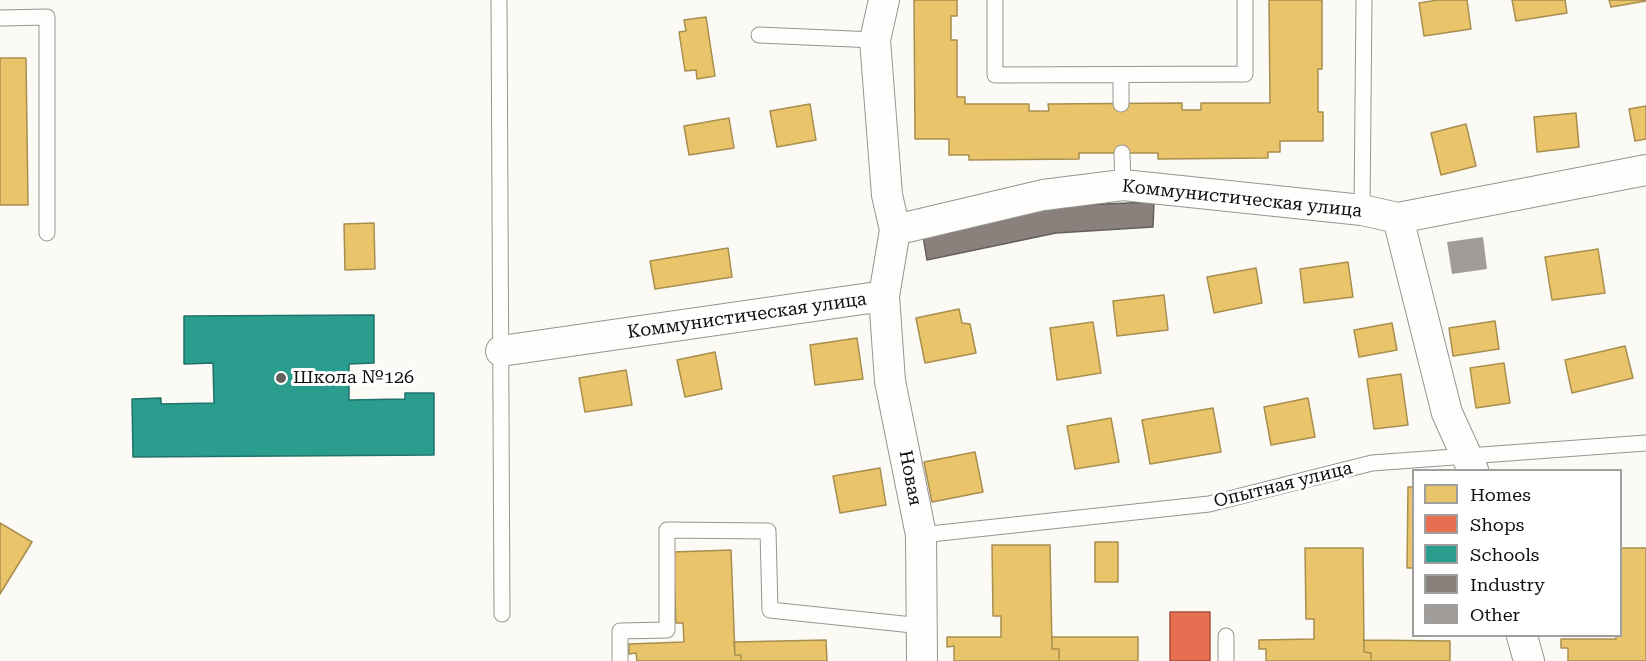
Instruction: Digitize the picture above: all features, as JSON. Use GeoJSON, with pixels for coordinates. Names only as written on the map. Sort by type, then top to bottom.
{"type":"FeatureCollection","features":[{"type":"Feature","properties":{"kind":"street"},"geometry":{"type":"LineString","coordinates":[[884,0],[875,40],[887,195],[895,230]]}},
{"type":"Feature","properties":{"kind":"street","name":"Коммунистическая улица"},"geometry":{"type":"LineString","coordinates":[[501,351],[885,296],[895,230],[1043,195],[1123,185],[1362,210],[1398,218],[1646,170]]}},
{"type":"Feature","properties":{"kind":"street"},"geometry":{"type":"LineString","coordinates":[[1398,218],[1447,413],[1471,464]]}},
{"type":"Feature","properties":{"kind":"street","name":"Новая"},"geometry":{"type":"LineString","coordinates":[[885,296],[890,381],[921,535],[922,661]]}},
{"type":"Feature","properties":{"kind":"street"},"geometry":{"type":"LineString","coordinates":[[1522,637],[1529,661]]}},
{"type":"Feature","properties":{"kind":"lane"},"geometry":{"type":"LineString","coordinates":[[499,0],[502,614]]}},
{"type":"Feature","properties":{"kind":"lane"},"geometry":{"type":"LineString","coordinates":[[994,0],[995,75],[1245,74],[1245,0]]}},
{"type":"Feature","properties":{"kind":"lane"},"geometry":{"type":"LineString","coordinates":[[1362,210],[1364,0]]}},
{"type":"Feature","properties":{"kind":"lane"},"geometry":{"type":"LineString","coordinates":[[0,18],[47,17],[47,234]]}},
{"type":"Feature","properties":{"kind":"lane"},"geometry":{"type":"LineString","coordinates":[[759,35],[875,40]]}},
{"type":"Feature","properties":{"kind":"lane"},"geometry":{"type":"LineString","coordinates":[[1120,75],[1121,104]]}},
{"type":"Feature","properties":{"kind":"lane"},"geometry":{"type":"LineString","coordinates":[[1122,153],[1123,185]]}},
{"type":"Feature","properties":{"kind":"lane","name":"Опытная улица"},"geometry":{"type":"LineString","coordinates":[[921,535],[1209,504],[1372,463],[1471,464],[1512,452],[1646,443]]}},
{"type":"Feature","properties":{"kind":"lane"},"geometry":{"type":"LineString","coordinates":[[620,661],[620,631],[667,630],[667,530],[768,531],[770,610],[922,626]]}},
{"type":"Feature","properties":{"kind":"lane"},"geometry":{"type":"LineString","coordinates":[[1226,636],[1226,661]]}},
{"type":"Feature","properties":{"kind":"building: Homes"},"geometry":{"type":"Polygon","coordinates":[[[914,0],[957,0],[957,16],[951,16],[951,40],[957,40],[957,97],[965,97],[965,104],[1029,104],[1029,111],[1049,111],[1048,104],[1182,103],[1182,110],[1201,110],[1201,103],[1270,103],[1269,0],[1322,0],[1322,69],[1318,69],[1318,112],[1323,112],[1323,141],[1280,141],[1280,152],[1268,152],[1268,158],[1158,159],[1158,153],[1079,153],[1079,159],[969,160],[969,155],[949,155],[949,139],[915,139],[914,0]]]}},
{"type":"Feature","properties":{"kind":"building: Homes"},"geometry":{"type":"Polygon","coordinates":[[[1438,0],[1467,0],[1471,29],[1424,36],[1419,3],[1438,0]]]}},
{"type":"Feature","properties":{"kind":"building: Homes"},"geometry":{"type":"Polygon","coordinates":[[[1512,0],[1565,0],[1567,13],[1516,21],[1512,0]]]}},
{"type":"Feature","properties":{"kind":"building: Homes"},"geometry":{"type":"Polygon","coordinates":[[[1609,0],[1646,0],[1646,1],[1611,7],[1609,0]]]}},
{"type":"Feature","properties":{"kind":"building: Homes"},"geometry":{"type":"Polygon","coordinates":[[[706,17],[715,76],[697,79],[696,70],[685,71],[679,32],[686,31],[684,20],[706,17]]]}},
{"type":"Feature","properties":{"kind":"building: Homes"},"geometry":{"type":"Polygon","coordinates":[[[0,58],[26,58],[28,205],[0,205],[0,58]]]}},
{"type":"Feature","properties":{"kind":"building: Homes"},"geometry":{"type":"Polygon","coordinates":[[[810,104],[816,140],[777,147],[770,111],[810,104]]]}},
{"type":"Feature","properties":{"kind":"building: Homes"},"geometry":{"type":"Polygon","coordinates":[[[1646,106],[1646,139],[1635,141],[1629,109],[1646,106]]]}},
{"type":"Feature","properties":{"kind":"building: Homes"},"geometry":{"type":"Polygon","coordinates":[[[1576,113],[1579,147],[1537,152],[1534,117],[1576,113]]]}},
{"type":"Feature","properties":{"kind":"building: Homes"},"geometry":{"type":"Polygon","coordinates":[[[729,118],[734,148],[689,155],[684,126],[729,118]]]}},
{"type":"Feature","properties":{"kind":"building: Homes"},"geometry":{"type":"Polygon","coordinates":[[[1466,124],[1476,166],[1441,175],[1431,133],[1466,124]]]}},
{"type":"Feature","properties":{"kind":"building: Homes"},"geometry":{"type":"Polygon","coordinates":[[[374,223],[375,269],[345,270],[344,224],[374,223]]]}},
{"type":"Feature","properties":{"kind":"building: Homes"},"geometry":{"type":"Polygon","coordinates":[[[728,248],[732,277],[655,289],[650,261],[728,248]]]}},
{"type":"Feature","properties":{"kind":"building: Homes"},"geometry":{"type":"Polygon","coordinates":[[[1598,249],[1605,293],[1552,300],[1545,257],[1598,249]]]}},
{"type":"Feature","properties":{"kind":"building: Homes"},"geometry":{"type":"Polygon","coordinates":[[[1348,262],[1353,297],[1304,303],[1300,269],[1348,262]]]}},
{"type":"Feature","properties":{"kind":"building: Homes"},"geometry":{"type":"Polygon","coordinates":[[[1256,268],[1262,303],[1214,313],[1207,277],[1256,268]]]}},
{"type":"Feature","properties":{"kind":"building: Homes"},"geometry":{"type":"Polygon","coordinates":[[[1164,295],[1168,330],[1117,336],[1113,301],[1164,295]]]}},
{"type":"Feature","properties":{"kind":"building: Homes"},"geometry":{"type":"Polygon","coordinates":[[[959,309],[962,323],[970,324],[976,353],[925,363],[916,318],[959,309]]]}},
{"type":"Feature","properties":{"kind":"building: Homes"},"geometry":{"type":"Polygon","coordinates":[[[1495,321],[1499,349],[1453,356],[1449,328],[1495,321]]]}},
{"type":"Feature","properties":{"kind":"building: Homes"},"geometry":{"type":"Polygon","coordinates":[[[1093,322],[1101,373],[1057,380],[1050,328],[1093,322]]]}},
{"type":"Feature","properties":{"kind":"building: Homes"},"geometry":{"type":"Polygon","coordinates":[[[1392,323],[1397,350],[1359,357],[1354,330],[1392,323]]]}},
{"type":"Feature","properties":{"kind":"building: Homes"},"geometry":{"type":"Polygon","coordinates":[[[857,338],[863,379],[815,385],[810,345],[857,338]]]}},
{"type":"Feature","properties":{"kind":"building: Homes"},"geometry":{"type":"Polygon","coordinates":[[[1625,346],[1633,378],[1572,393],[1565,360],[1625,346]]]}},
{"type":"Feature","properties":{"kind":"building: Homes"},"geometry":{"type":"Polygon","coordinates":[[[715,352],[722,389],[685,397],[677,360],[715,352]]]}},
{"type":"Feature","properties":{"kind":"building: Homes"},"geometry":{"type":"Polygon","coordinates":[[[1504,363],[1510,403],[1476,408],[1470,368],[1504,363]]]}},
{"type":"Feature","properties":{"kind":"building: Homes"},"geometry":{"type":"Polygon","coordinates":[[[626,370],[632,405],[585,412],[579,378],[626,370]]]}},
{"type":"Feature","properties":{"kind":"building: Homes"},"geometry":{"type":"Polygon","coordinates":[[[1401,374],[1408,425],[1374,429],[1367,379],[1401,374]]]}},
{"type":"Feature","properties":{"kind":"building: Homes"},"geometry":{"type":"Polygon","coordinates":[[[1308,398],[1315,437],[1271,445],[1264,407],[1308,398]]]}},
{"type":"Feature","properties":{"kind":"building: Homes"},"geometry":{"type":"Polygon","coordinates":[[[1213,408],[1221,452],[1150,464],[1142,420],[1213,408]]]}},
{"type":"Feature","properties":{"kind":"building: Homes"},"geometry":{"type":"Polygon","coordinates":[[[1111,418],[1119,462],[1075,469],[1067,426],[1111,418]]]}},
{"type":"Feature","properties":{"kind":"building: Homes"},"geometry":{"type":"Polygon","coordinates":[[[975,452],[983,492],[932,502],[924,462],[975,452]]]}},
{"type":"Feature","properties":{"kind":"building: Homes"},"geometry":{"type":"Polygon","coordinates":[[[880,468],[886,505],[840,513],[833,476],[880,468]]]}},
{"type":"Feature","properties":{"kind":"building: Homes"},"geometry":{"type":"Polygon","coordinates":[[[1408,487],[1412,487],[1412,568],[1407,568],[1408,487]]]}},
{"type":"Feature","properties":{"kind":"building: Homes"},"geometry":{"type":"Polygon","coordinates":[[[0,523],[32,542],[0,594],[0,523]]]}},
{"type":"Feature","properties":{"kind":"building: Homes"},"geometry":{"type":"Polygon","coordinates":[[[1095,542],[1118,542],[1118,582],[1095,582],[1095,542]]]}},
{"type":"Feature","properties":{"kind":"building: Homes"},"geometry":{"type":"Polygon","coordinates":[[[992,545],[1050,545],[1052,649],[1059,649],[1059,661],[954,661],[954,646],[947,647],[947,637],[1001,637],[1001,616],[993,616],[992,545]]]}},
{"type":"Feature","properties":{"kind":"building: Homes"},"geometry":{"type":"Polygon","coordinates":[[[1305,548],[1363,548],[1364,652],[1371,653],[1371,661],[1266,661],[1266,649],[1259,649],[1259,640],[1314,639],[1314,619],[1306,619],[1305,548]]]}},
{"type":"Feature","properties":{"kind":"building: Homes"},"geometry":{"type":"Polygon","coordinates":[[[1622,548],[1646,548],[1646,661],[1568,661],[1568,648],[1561,648],[1561,639],[1616,639],[1616,637],[1622,637],[1622,548]]]}},
{"type":"Feature","properties":{"kind":"building: Homes"},"geometry":{"type":"Polygon","coordinates":[[[731,550],[735,655],[741,655],[741,661],[637,661],[636,653],[629,654],[629,644],[684,642],[683,623],[676,623],[673,552],[731,550]]]}},
{"type":"Feature","properties":{"kind":"building: Homes"},"geometry":{"type":"Polygon","coordinates":[[[1052,637],[1138,637],[1138,661],[1059,661],[1059,649],[1052,649],[1052,637]]]}},
{"type":"Feature","properties":{"kind":"building: Homes"},"geometry":{"type":"Polygon","coordinates":[[[826,640],[827,661],[741,661],[741,655],[735,655],[734,642],[826,640]]]}},
{"type":"Feature","properties":{"kind":"building: Homes"},"geometry":{"type":"Polygon","coordinates":[[[1364,640],[1450,641],[1450,661],[1371,661],[1371,653],[1364,652],[1364,640]]]}},
{"type":"Feature","properties":{"kind":"building: Shops"},"geometry":{"type":"Polygon","coordinates":[[[1170,612],[1210,612],[1210,661],[1170,661],[1170,612]]]}},
{"type":"Feature","properties":{"kind":"building: Schools","name":"Школа №126"},"geometry":{"type":"Polygon","coordinates":[[[374,315],[374,363],[349,364],[349,400],[405,399],[405,393],[434,393],[434,455],[133,457],[132,399],[161,398],[161,404],[214,403],[213,363],[184,364],[184,316],[374,315]]]}},
{"type":"Feature","properties":{"kind":"building: Industry"},"geometry":{"type":"Polygon","coordinates":[[[1154,202],[1153,227],[1056,233],[927,260],[923,236],[1056,206],[1154,202]]]}},
{"type":"Feature","properties":{"kind":"building: Other"},"geometry":{"type":"Polygon","coordinates":[[[1483,237],[1487,269],[1452,274],[1447,242],[1483,237]]]}},
{"type":"Feature","properties":{"kind":"place","name":"Школа №126"},"geometry":{"type":"Point","coordinates":[281,378]}}]}
